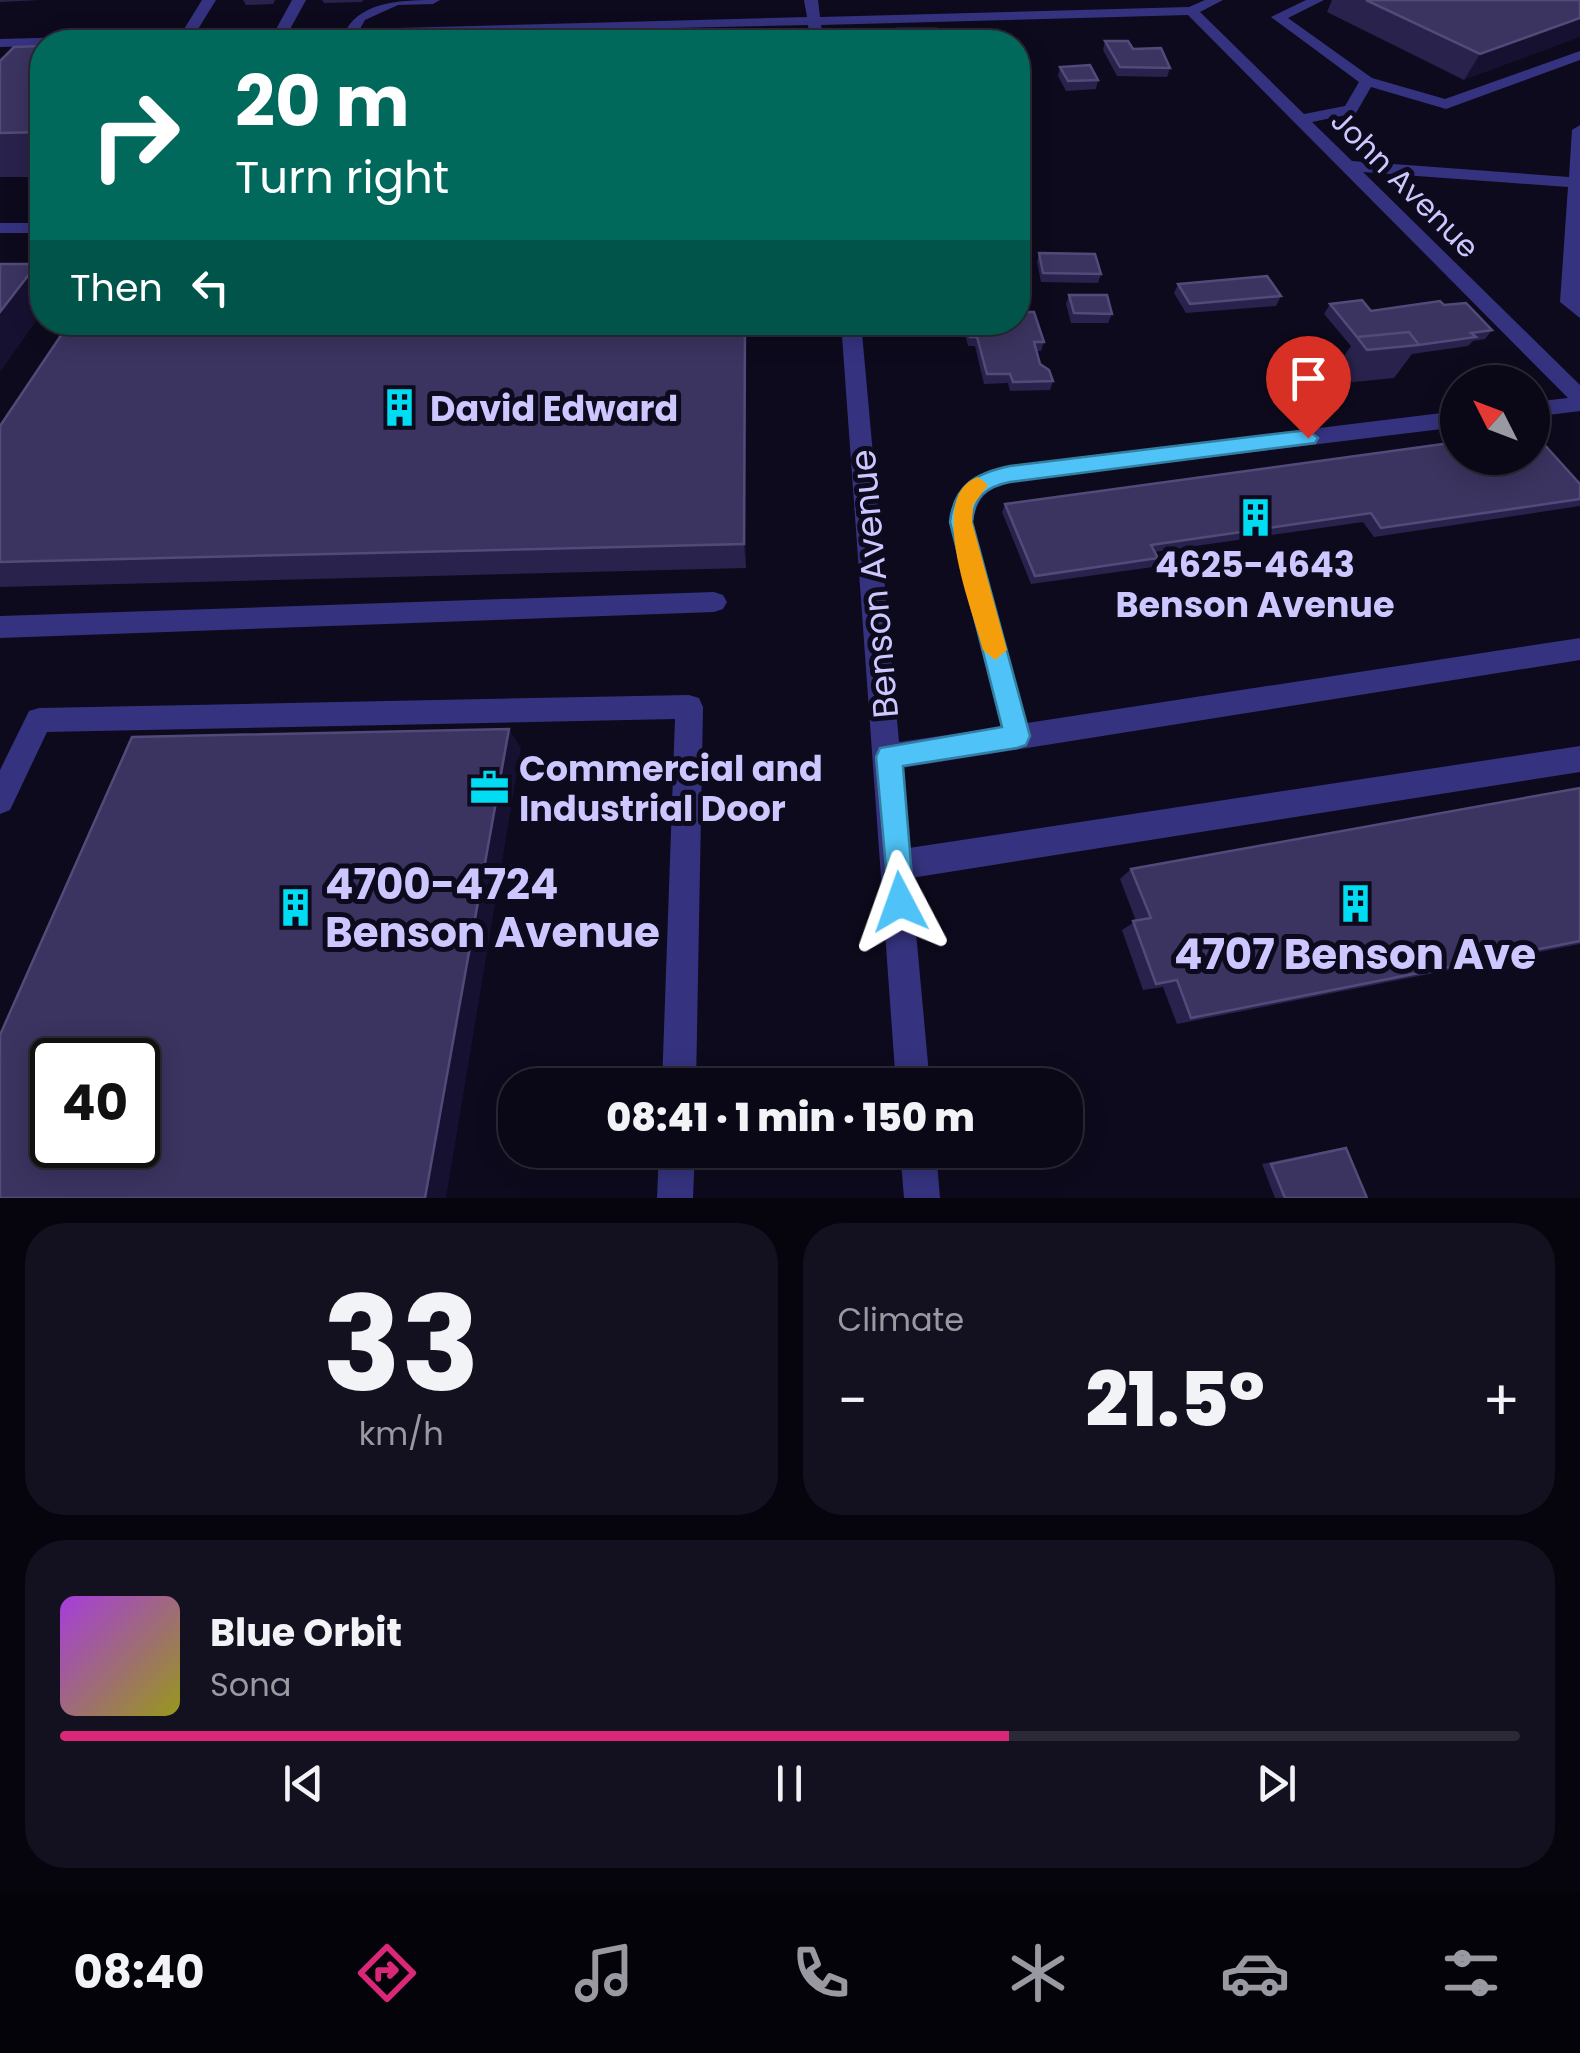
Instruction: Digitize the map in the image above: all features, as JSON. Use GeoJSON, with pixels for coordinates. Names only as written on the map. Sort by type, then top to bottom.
{"type":"FeatureCollection","features":[{"type":"Feature","properties":{"kind":"street"},"geometry":{"type":"LineString","coordinates":[[190,30],[209,0]]}},
{"type":"Feature","properties":{"kind":"street"},"geometry":{"type":"LineString","coordinates":[[282,30],[299,0]]}},
{"type":"Feature","properties":{"kind":"street"},"geometry":{"type":"LineString","coordinates":[[353,30],[359,17],[397,0],[433,0]]}},
{"type":"Feature","properties":{"kind":"street"},"geometry":{"type":"LineString","coordinates":[[811,0],[815,30]]}},
{"type":"Feature","properties":{"kind":"street"},"geometry":{"type":"LineString","coordinates":[[519,30],[1191,11],[1216,0]]}},
{"type":"Feature","properties":{"kind":"street"},"geometry":{"type":"LineString","coordinates":[[1317,0],[1278,17],[1367,80],[1446,104],[1580,55]]}},
{"type":"Feature","properties":{"kind":"street","name":"John Avenue"},"geometry":{"type":"LineString","coordinates":[[1191,11],[1580,400]]}},
{"type":"Feature","properties":{"kind":"street"},"geometry":{"type":"LineString","coordinates":[[0,43],[30,42]]}},
{"type":"Feature","properties":{"kind":"street"},"geometry":{"type":"LineString","coordinates":[[1300,119],[1350,110],[1367,80]]}},
{"type":"Feature","properties":{"kind":"street"},"geometry":{"type":"LineString","coordinates":[[1580,130],[1570,302],[1580,312]]}},
{"type":"Feature","properties":{"kind":"street"},"geometry":{"type":"LineString","coordinates":[[1347,166],[1576,183]]}},
{"type":"Feature","properties":{"kind":"street"},"geometry":{"type":"LineString","coordinates":[[0,228],[30,228]]}},
{"type":"Feature","properties":{"kind":"street","name":"Benson Avenue"},"geometry":{"type":"LineString","coordinates":[[852,335],[912,1068]]}},
{"type":"Feature","properties":{"kind":"street"},"geometry":{"type":"LineString","coordinates":[[1550,406],[1580,400]]}},
{"type":"Feature","properties":{"kind":"street"},"geometry":{"type":"LineString","coordinates":[[1017,736],[961,522],[963,503],[974,488],[987,479],[1010,474],[1440,421]]}},
{"type":"Feature","properties":{"kind":"street"},"geometry":{"type":"LineString","coordinates":[[0,627],[714,602]]}},
{"type":"Feature","properties":{"kind":"street"},"geometry":{"type":"LineString","coordinates":[[889,757],[1580,649]]}},
{"type":"Feature","properties":{"kind":"street"},"geometry":{"type":"LineString","coordinates":[[0,800],[39,720],[690,708],[679,1068]]}},
{"type":"Feature","properties":{"kind":"street"},"geometry":{"type":"LineString","coordinates":[[898,866],[1580,759]]}},
{"type":"Feature","properties":{"kind":"street"},"geometry":{"type":"LineString","coordinates":[[675,1198],[676,1168]]}},
{"type":"Feature","properties":{"kind":"street"},"geometry":{"type":"LineString","coordinates":[[920,1168],[922,1198]]}},
{"type":"Feature","properties":{"kind":"building"},"geometry":{"type":"Polygon","coordinates":[[[1366,0],[1580,0],[1580,18],[1480,54],[1366,0]]]}},
{"type":"Feature","properties":{"kind":"building"},"geometry":{"type":"Polygon","coordinates":[[[1105,41],[1128,41],[1133,49],[1161,48],[1170,68],[1120,67],[1105,41]]]}},
{"type":"Feature","properties":{"kind":"building"},"geometry":{"type":"Polygon","coordinates":[[[30,46],[30,132],[0,133],[0,61],[14,47],[30,46]]]}},
{"type":"Feature","properties":{"kind":"building"},"geometry":{"type":"Polygon","coordinates":[[[1090,65],[1098,80],[1068,81],[1060,67],[1090,65]]]}},
{"type":"Feature","properties":{"kind":"building"},"geometry":{"type":"Polygon","coordinates":[[[1039,253],[1095,254],[1101,274],[1043,273],[1039,253]]]}},
{"type":"Feature","properties":{"kind":"building"},"geometry":{"type":"Polygon","coordinates":[[[0,264],[30,264],[30,273],[0,312],[0,264]]]}},
{"type":"Feature","properties":{"kind":"building"},"geometry":{"type":"Polygon","coordinates":[[[1267,276],[1281,296],[1190,304],[1178,284],[1267,276]]]}},
{"type":"Feature","properties":{"kind":"building"},"geometry":{"type":"Polygon","coordinates":[[[1069,295],[1107,295],[1112,314],[1074,313],[1069,295]]]}},
{"type":"Feature","properties":{"kind":"building"},"geometry":{"type":"Polygon","coordinates":[[[1362,300],[1371,311],[1440,301],[1444,305],[1466,303],[1492,330],[1471,333],[1476,337],[1419,345],[1409,332],[1357,337],[1330,304],[1362,300]]]}},
{"type":"Feature","properties":{"kind":"building"},"geometry":{"type":"Polygon","coordinates":[[[1030,312],[1034,312],[1044,342],[1034,342],[1040,364],[1049,370],[1053,381],[1013,382],[1010,374],[987,374],[977,337],[970,337],[1030,335],[1030,312]]]}},
{"type":"Feature","properties":{"kind":"building"},"geometry":{"type":"Polygon","coordinates":[[[1409,332],[1419,345],[1367,350],[1357,337],[1409,332]]]}},
{"type":"Feature","properties":{"kind":"building","name":"David Edward"},"geometry":{"type":"Polygon","coordinates":[[[61,335],[745,335],[744,544],[0,562],[0,426],[61,335]]]}},
{"type":"Feature","properties":{"kind":"building","name":"4625-4643 Benson Avenue"},"geometry":{"type":"Polygon","coordinates":[[[1440,444],[1440,475],[1550,475],[1550,451],[1580,484],[1580,499],[1381,528],[1371,513],[1151,545],[1158,558],[1035,576],[1005,504],[1440,444]]]}},
{"type":"Feature","properties":{"kind":"building","name":"4700-4724 Benson Avenue"},"geometry":{"type":"Polygon","coordinates":[[[509,729],[425,1198],[0,1198],[0,1035],[132,737],[509,729]]]}},
{"type":"Feature","properties":{"kind":"building","name":"4707 Benson Ave"},"geometry":{"type":"Polygon","coordinates":[[[1580,788],[1580,941],[1191,1018],[1177,980],[1156,984],[1133,921],[1151,918],[1131,869],[1580,788]]]}},
{"type":"Feature","properties":{"kind":"building"},"geometry":{"type":"Polygon","coordinates":[[[1346,1148],[1367,1198],[1285,1198],[1271,1164],[1346,1148]]]}},
{"type":"Feature","properties":{"kind":"slow traffic"},"geometry":{"type":"LineString","coordinates":[[978,485],[963,503],[961,522],[995,650]]}},
{"type":"Feature","properties":{"kind":"place","name":"David Edward"},"geometry":{"type":"Point","coordinates":[400,408]}},
{"type":"Feature","properties":{"kind":"place","name":"4625-4643 Benson Avenue"},"geometry":{"type":"Point","coordinates":[1255,517]}},
{"type":"Feature","properties":{"kind":"place","name":"Commercial and Industrial Door"},"geometry":{"type":"Point","coordinates":[489,788]}},
{"type":"Feature","properties":{"kind":"place","name":"4707 Benson Ave"},"geometry":{"type":"Point","coordinates":[1355,903]}},
{"type":"Feature","properties":{"kind":"place","name":"4700-4724 Benson Avenue"},"geometry":{"type":"Point","coordinates":[295,908]}},
{"type":"Feature","properties":{"kind":"route"},"geometry":{"type":"LineString","coordinates":[[900,902],[889,757],[1017,736],[961,522],[963,503],[974,488],[987,479],[1010,474],[1308,438]]}}]}
